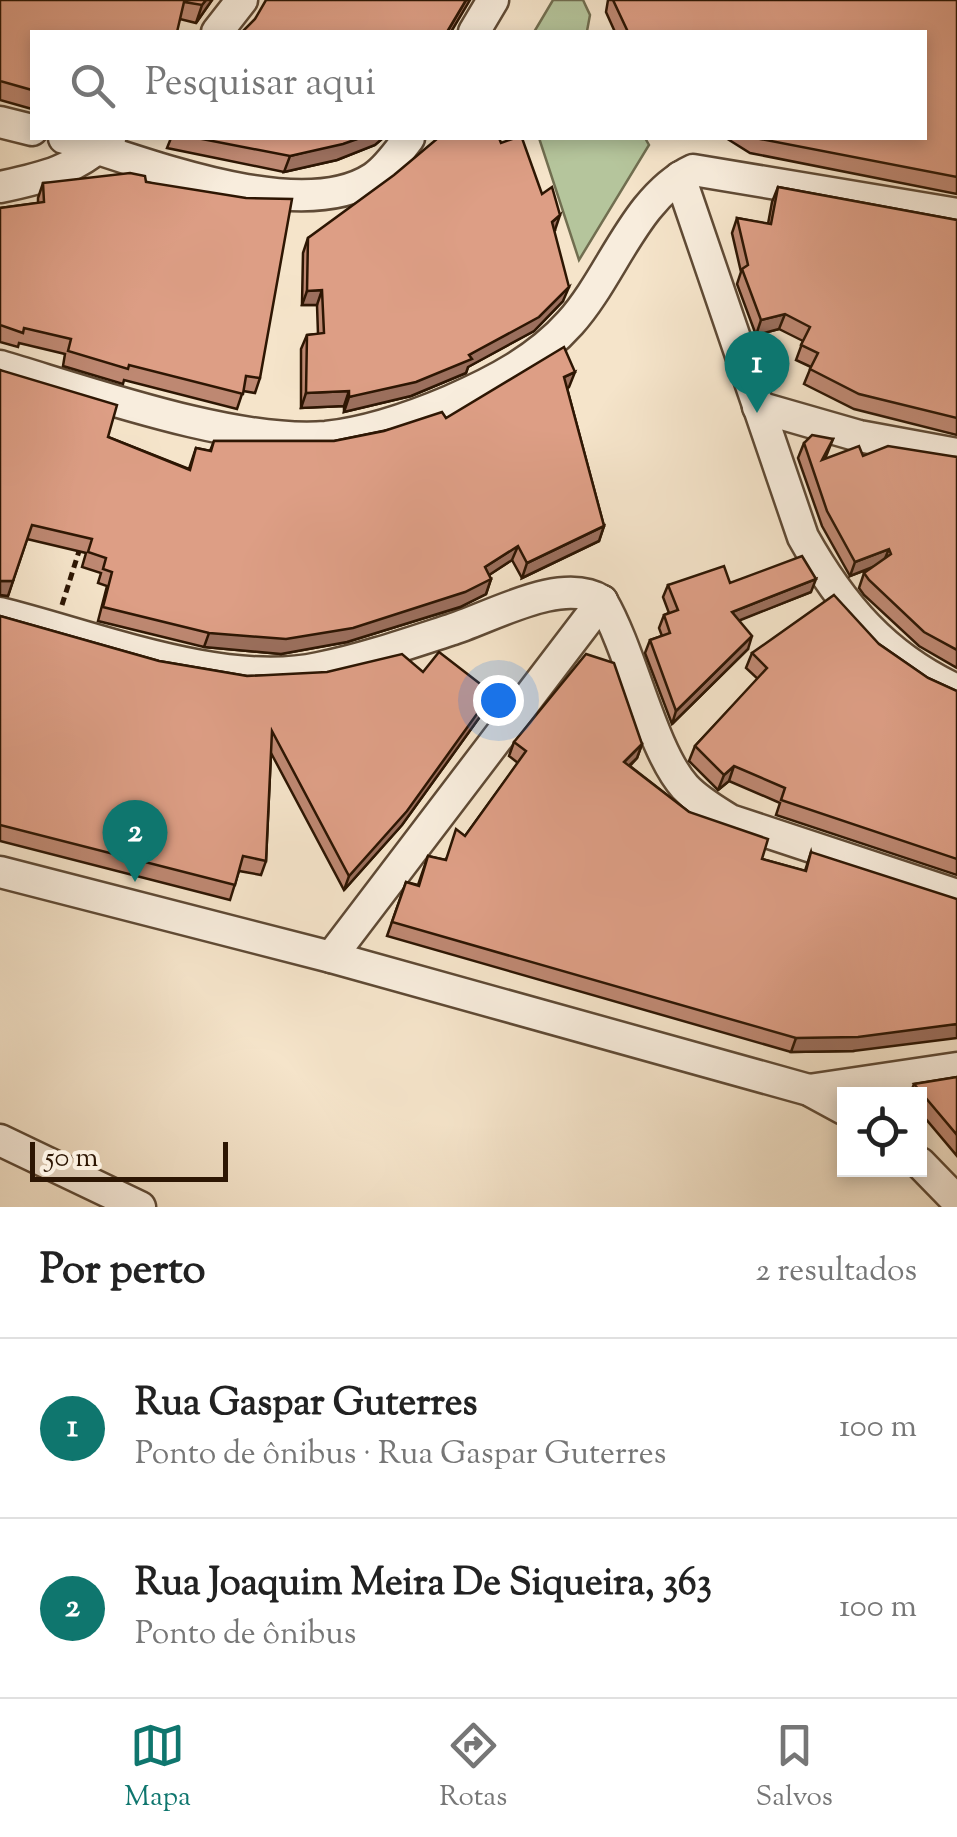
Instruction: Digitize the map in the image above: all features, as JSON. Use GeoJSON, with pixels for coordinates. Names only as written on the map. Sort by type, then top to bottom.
{"type":"FeatureCollection","features":[{"type":"Feature","properties":{"kind":"street"},"geometry":{"type":"LineString","coordinates":[[218,30],[242,0]]}},
{"type":"Feature","properties":{"kind":"street"},"geometry":{"type":"LineString","coordinates":[[475,30],[493,0]]}},
{"type":"Feature","properties":{"kind":"street"},"geometry":{"type":"LineString","coordinates":[[0,122],[30,130]]}},
{"type":"Feature","properties":{"kind":"street"},"geometry":{"type":"LineString","coordinates":[[81,140],[106,143],[196,177],[266,192],[316,194],[373,178],[407,140]]}},
{"type":"Feature","properties":{"kind":"street"},"geometry":{"type":"LineString","coordinates":[[0,186],[52,176],[80,164],[106,143]]}},
{"type":"Feature","properties":{"kind":"street"},"geometry":{"type":"LineString","coordinates":[[0,366],[127,403],[276,437],[324,437],[386,425],[518,367],[561,333],[584,306],[659,194],[693,170],[957,214]]}},
{"type":"Feature","properties":{"kind":"street"},"geometry":{"type":"LineString","coordinates":[[680,176],[783,488],[827,580],[858,622],[896,655],[957,690]]}},
{"type":"Feature","properties":{"kind":"street"},"geometry":{"type":"LineString","coordinates":[[758,407],[859,436],[957,454]]}},
{"type":"Feature","properties":{"kind":"street"},"geometry":{"type":"LineString","coordinates":[[0,613],[178,660],[259,674],[316,669],[454,629],[531,599],[582,594],[602,601],[624,644],[668,762],[698,800],[730,820],[957,895]]}},
{"type":"Feature","properties":{"kind":"street"},"geometry":{"type":"LineString","coordinates":[[331,956],[602,601]]}},
{"type":"Feature","properties":{"kind":"street"},"geometry":{"type":"LineString","coordinates":[[0,872],[331,956],[809,1090],[837,1105]]}},
{"type":"Feature","properties":{"kind":"street"},"geometry":{"type":"LineString","coordinates":[[809,1090],[957,1068]]}},
{"type":"Feature","properties":{"kind":"street"},"geometry":{"type":"LineString","coordinates":[[0,1140],[140,1207]]}},
{"type":"Feature","properties":{"kind":"street"},"geometry":{"type":"LineString","coordinates":[[927,1170],[957,1200]]}},
{"type":"Feature","properties":{"kind":"path"},"geometry":{"type":"LineString","coordinates":[[56,627],[85,532]]}},
{"type":"Feature","properties":{"kind":"green space"},"geometry":{"type":"Polygon","coordinates":[[[553,0],[583,0],[590,15],[587,30],[535,30],[553,0]]]}},
{"type":"Feature","properties":{"kind":"green space"},"geometry":{"type":"Polygon","coordinates":[[[540,140],[646,140],[649,145],[579,260],[540,140]]]}},
{"type":"Feature","properties":{"kind":"building"},"geometry":{"type":"Polygon","coordinates":[[[0,0],[206,0],[202,5],[184,2],[177,30],[30,30],[30,89],[0,81],[0,0]]]}},
{"type":"Feature","properties":{"kind":"building"},"geometry":{"type":"Polygon","coordinates":[[[266,0],[466,0],[448,30],[244,30],[266,0]]]}},
{"type":"Feature","properties":{"kind":"building"},"geometry":{"type":"Polygon","coordinates":[[[613,0],[957,0],[957,177],[765,140],[927,140],[927,30],[627,30],[613,0]]]}},
{"type":"Feature","properties":{"kind":"building"},"geometry":{"type":"Polygon","coordinates":[[[207,140],[354,140],[290,156],[207,140]]]}},
{"type":"Feature","properties":{"kind":"building"},"geometry":{"type":"Polygon","coordinates":[[[436,140],[523,140],[542,194],[552,187],[560,215],[552,222],[569,287],[539,317],[469,355],[472,359],[416,382],[349,397],[349,391],[306,393],[307,335],[324,333],[322,290],[307,291],[308,238],[436,140]]]}},
{"type":"Feature","properties":{"kind":"building"},"geometry":{"type":"Polygon","coordinates":[[[130,173],[145,176],[146,182],[246,198],[292,199],[260,378],[246,376],[243,394],[129,365],[128,369],[68,351],[71,339],[24,328],[23,333],[0,325],[0,208],[44,202],[43,183],[130,173]]]}},
{"type":"Feature","properties":{"kind":"building"},"geometry":{"type":"Polygon","coordinates":[[[778,187],[957,220],[957,418],[859,394],[810,369],[818,353],[801,345],[810,327],[785,314],[761,320],[742,269],[748,265],[737,218],[771,224],[778,187]]]}},
{"type":"Feature","properties":{"kind":"building"},"geometry":{"type":"Polygon","coordinates":[[[564,347],[575,372],[564,377],[604,526],[527,563],[518,546],[485,567],[491,579],[465,592],[353,628],[286,639],[209,633],[103,607],[112,572],[103,569],[106,558],[88,552],[92,539],[32,525],[13,581],[0,581],[0,370],[117,405],[108,437],[190,470],[196,448],[211,451],[214,441],[334,441],[384,431],[442,412],[446,418],[564,347]]]}},
{"type":"Feature","properties":{"kind":"building"},"geometry":{"type":"Polygon","coordinates":[[[812,435],[833,439],[822,460],[859,446],[863,456],[888,446],[957,457],[957,650],[924,632],[864,573],[891,554],[889,549],[855,562],[827,511],[804,443],[812,435]]]}},
{"type":"Feature","properties":{"kind":"building"},"geometry":{"type":"Polygon","coordinates":[[[802,556],[816,579],[732,612],[752,636],[676,711],[650,640],[670,633],[664,615],[678,610],[668,585],[724,566],[730,583],[802,556]]]}},
{"type":"Feature","properties":{"kind":"building"},"geometry":{"type":"Polygon","coordinates":[[[834,595],[879,644],[928,678],[957,691],[957,859],[781,800],[785,788],[734,766],[724,775],[695,746],[767,668],[752,653],[834,595]]]}},
{"type":"Feature","properties":{"kind":"building"},"geometry":{"type":"Polygon","coordinates":[[[0,616],[159,661],[247,676],[327,672],[402,654],[423,672],[439,652],[492,693],[407,811],[349,876],[272,731],[266,861],[243,856],[235,885],[0,825],[0,616]]]}},
{"type":"Feature","properties":{"kind":"building"},"geometry":{"type":"Polygon","coordinates":[[[586,654],[614,663],[642,744],[624,762],[689,812],[768,839],[762,859],[806,871],[811,852],[957,899],[957,1024],[858,1037],[796,1038],[392,922],[406,882],[419,886],[428,856],[446,860],[456,829],[465,836],[526,751],[514,742],[586,654]]]}},
{"type":"Feature","properties":{"kind":"building"},"geometry":{"type":"Polygon","coordinates":[[[957,1077],[957,1135],[927,1099],[927,1087],[914,1084],[957,1077]]]}},
{"type":"Feature","properties":{"kind":"place","name":"Rua Gaspar Guterres"},"geometry":{"type":"Point","coordinates":[757,413]}},
{"type":"Feature","properties":{"kind":"place","name":"Rua Joaquim Meira De Siqueira, 363"},"geometry":{"type":"Point","coordinates":[135,882]}}]}
